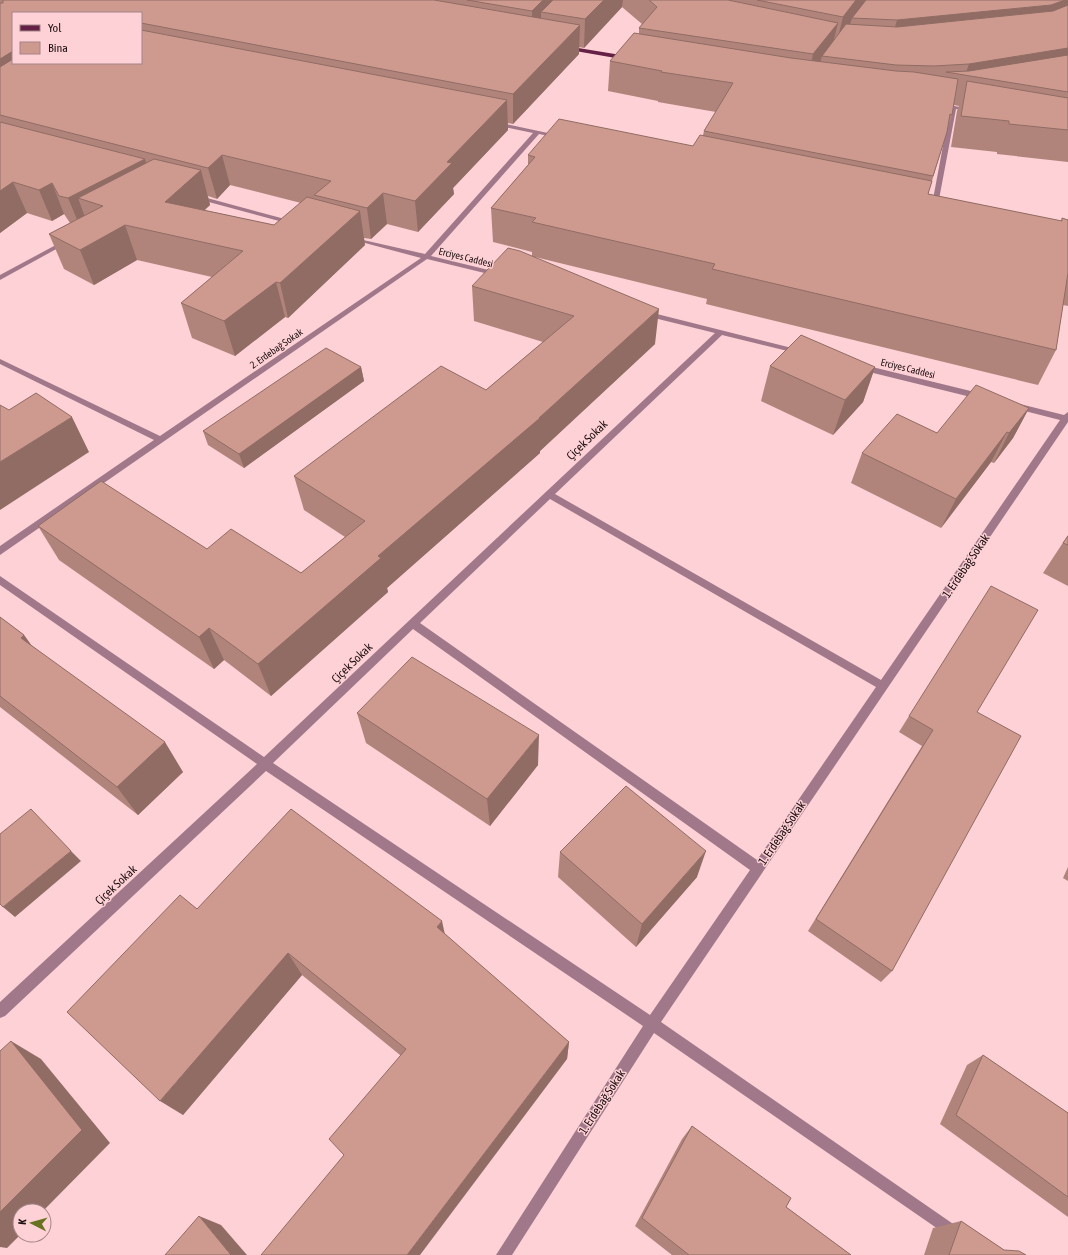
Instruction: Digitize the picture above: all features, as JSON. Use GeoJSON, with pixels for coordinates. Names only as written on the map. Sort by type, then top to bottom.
{"type":"FeatureCollection","features":[{"type":"Feature","properties":{"kind":"main road"},"geometry":{"type":"LineString","coordinates":[[561,47],[631,59]]}},
{"type":"Feature","properties":{"kind":"street"},"geometry":{"type":"LineString","coordinates":[[930,103],[976,111]]}},
{"type":"Feature","properties":{"kind":"street"},"geometry":{"type":"LineString","coordinates":[[933,214],[953,107]]}},
{"type":"Feature","properties":{"kind":"street"},"geometry":{"type":"LineString","coordinates":[[490,123],[568,138]]}},
{"type":"Feature","properties":{"kind":"street","name":"2. Erdebağ Sokak"},"geometry":{"type":"LineString","coordinates":[[0,551],[426,257],[537,132]]}},
{"type":"Feature","properties":{"kind":"street"},"geometry":{"type":"LineString","coordinates":[[188,195],[303,225]]}},
{"type":"Feature","properties":{"kind":"street"},"geometry":{"type":"LineString","coordinates":[[925,212],[940,215]]}},
{"type":"Feature","properties":{"kind":"street","name":"Erciyes Caddesi"},"geometry":{"type":"LineString","coordinates":[[342,235],[503,277]]}},
{"type":"Feature","properties":{"kind":"street"},"geometry":{"type":"LineString","coordinates":[[0,278],[75,237]]}},
{"type":"Feature","properties":{"kind":"street"},"geometry":{"type":"LineString","coordinates":[[635,310],[805,353]]}},
{"type":"Feature","properties":{"kind":"street","name":"Çiçek Sokak"},"geometry":{"type":"LineString","coordinates":[[0,1011],[265,764],[720,332]]}},
{"type":"Feature","properties":{"kind":"street"},"geometry":{"type":"LineString","coordinates":[[0,361],[161,440]]}},
{"type":"Feature","properties":{"kind":"street","name":"Erciyes Caddesi"},"geometry":{"type":"LineString","coordinates":[[851,364],[990,399]]}},
{"type":"Feature","properties":{"kind":"street"},"geometry":{"type":"LineString","coordinates":[[1005,403],[1068,417]]}},
{"type":"Feature","properties":{"kind":"street","name":"1. Erdebağ Sokak"},"geometry":{"type":"LineString","coordinates":[[503,1255],[652,1024],[1068,417]]}},
{"type":"Feature","properties":{"kind":"street"},"geometry":{"type":"LineString","coordinates":[[549,494],[883,686]]}},
{"type":"Feature","properties":{"kind":"street"},"geometry":{"type":"LineString","coordinates":[[0,580],[265,764],[652,1024],[967,1241]]}},
{"type":"Feature","properties":{"kind":"street"},"geometry":{"type":"LineString","coordinates":[[413,624],[758,868]]}},
{"type":"Feature","properties":{"kind":"building"},"geometry":{"type":"Polygon","coordinates":[[[3,0],[434,0],[580,25],[513,94],[142,23],[142,12],[12,12],[12,52],[0,59],[0,3],[3,3],[3,0]]]}},
{"type":"Feature","properties":{"kind":"building"},"geometry":{"type":"Polygon","coordinates":[[[467,0],[543,0],[532,11],[467,0]]]}},
{"type":"Feature","properties":{"kind":"building"},"geometry":{"type":"Polygon","coordinates":[[[553,0],[604,0],[585,19],[541,12],[553,0]]]}},
{"type":"Feature","properties":{"kind":"building"},"geometry":{"type":"Polygon","coordinates":[[[649,0],[728,0],[838,23],[813,54],[639,28],[657,7],[649,0]]]}},
{"type":"Feature","properties":{"kind":"building"},"geometry":{"type":"Polygon","coordinates":[[[757,0],[856,0],[843,17],[757,0]]]}},
{"type":"Feature","properties":{"kind":"building"},"geometry":{"type":"Polygon","coordinates":[[[866,0],[1065,0],[1051,5],[897,20],[852,18],[866,0]]]}},
{"type":"Feature","properties":{"kind":"building"},"geometry":{"type":"Polygon","coordinates":[[[1068,5],[1068,48],[969,64],[934,66],[896,65],[822,56],[846,24],[897,27],[1053,11],[1068,5]]]}},
{"type":"Feature","properties":{"kind":"building"},"geometry":{"type":"Polygon","coordinates":[[[142,30],[507,100],[447,162],[452,163],[415,201],[383,193],[367,208],[314,195],[331,181],[222,155],[208,168],[0,115],[0,67],[12,60],[12,64],[142,64],[142,30]]]}},
{"type":"Feature","properties":{"kind":"building"},"geometry":{"type":"Polygon","coordinates":[[[634,33],[791,58],[914,72],[958,79],[952,115],[950,114],[947,132],[933,176],[704,131],[733,83],[661,72],[662,71],[610,61],[634,33]]]}},
{"type":"Feature","properties":{"kind":"building"},"geometry":{"type":"Polygon","coordinates":[[[1068,55],[1068,92],[946,72],[969,71],[1068,55]]]}},
{"type":"Feature","properties":{"kind":"building"},"geometry":{"type":"Polygon","coordinates":[[[967,81],[1068,98],[1068,130],[1009,124],[1009,121],[961,116],[967,81]]]}},
{"type":"Feature","properties":{"kind":"building"},"geometry":{"type":"Polygon","coordinates":[[[559,119],[693,146],[700,135],[932,181],[928,194],[1062,221],[1062,218],[1068,220],[1068,273],[1056,350],[712,269],[715,264],[532,222],[536,218],[491,208],[535,157],[528,155],[559,119]]]}},
{"type":"Feature","properties":{"kind":"building"},"geometry":{"type":"Polygon","coordinates":[[[0,122],[145,159],[68,198],[59,196],[52,183],[39,190],[13,182],[0,191],[0,122]]]}},
{"type":"Feature","properties":{"kind":"building"},"geometry":{"type":"Polygon","coordinates":[[[154,159],[201,170],[165,202],[274,225],[307,197],[360,211],[280,283],[276,282],[224,321],[181,303],[243,251],[125,225],[80,250],[49,234],[103,206],[78,198],[154,159]]]}},
{"type":"Feature","properties":{"kind":"building"},"geometry":{"type":"Polygon","coordinates":[[[508,248],[520,251],[659,309],[540,418],[378,556],[381,558],[258,664],[209,628],[199,637],[38,526],[101,481],[207,549],[231,529],[301,573],[365,521],[294,476],[441,366],[486,390],[574,316],[472,286],[508,248]]]}},
{"type":"Feature","properties":{"kind":"building"},"geometry":{"type":"Polygon","coordinates":[[[801,335],[875,367],[845,400],[770,366],[801,335]]]}},
{"type":"Feature","properties":{"kind":"building"},"geometry":{"type":"Polygon","coordinates":[[[326,348],[361,367],[239,454],[203,431],[326,348]]]}},
{"type":"Feature","properties":{"kind":"building"},"geometry":{"type":"Polygon","coordinates":[[[976,385],[1029,408],[1009,433],[1007,432],[956,499],[862,453],[897,414],[937,433],[976,385]]]}},
{"type":"Feature","properties":{"kind":"building"},"geometry":{"type":"Polygon","coordinates":[[[36,393],[72,417],[0,462],[0,405],[9,410],[36,393]]]}},
{"type":"Feature","properties":{"kind":"building"},"geometry":{"type":"Polygon","coordinates":[[[1068,536],[1068,545],[1063,543],[1068,536]]]}},
{"type":"Feature","properties":{"kind":"building"},"geometry":{"type":"Polygon","coordinates":[[[991,586],[1038,610],[977,712],[1021,736],[892,971],[816,919],[933,730],[909,716],[991,586]]]}},
{"type":"Feature","properties":{"kind":"building"},"geometry":{"type":"Polygon","coordinates":[[[0,617],[24,635],[21,638],[165,742],[117,787],[0,696],[0,617]]]}},
{"type":"Feature","properties":{"kind":"building"},"geometry":{"type":"Polygon","coordinates":[[[412,657],[539,735],[487,799],[357,713],[412,657]]]}},
{"type":"Feature","properties":{"kind":"building"},"geometry":{"type":"Polygon","coordinates":[[[626,786],[706,851],[642,924],[560,852],[626,786]]]}},
{"type":"Feature","properties":{"kind":"building"},"geometry":{"type":"Polygon","coordinates":[[[31,809],[71,851],[3,907],[0,904],[0,834],[31,809]]]}},
{"type":"Feature","properties":{"kind":"building"},"geometry":{"type":"Polygon","coordinates":[[[291,809],[442,921],[437,927],[569,1042],[407,1255],[261,1255],[344,1155],[329,1139],[406,1049],[288,953],[160,1101],[67,1012],[180,895],[197,909],[291,809]]]}},
{"type":"Feature","properties":{"kind":"building"},"geometry":{"type":"Polygon","coordinates":[[[11,1041],[82,1130],[0,1212],[0,1051],[11,1041]]]}},
{"type":"Feature","properties":{"kind":"building"},"geometry":{"type":"Polygon","coordinates":[[[983,1055],[1068,1113],[1068,1197],[956,1115],[983,1055]]]}},
{"type":"Feature","properties":{"kind":"building"},"geometry":{"type":"Polygon","coordinates":[[[692,1126],[791,1198],[786,1207],[851,1255],[689,1255],[642,1218],[692,1126]]]}},
{"type":"Feature","properties":{"kind":"building"},"geometry":{"type":"Polygon","coordinates":[[[199,1216],[231,1255],[165,1255],[199,1216]]]}},
{"type":"Feature","properties":{"kind":"building"},"geometry":{"type":"Polygon","coordinates":[[[961,1221],[1004,1250],[1019,1251],[1026,1255],[949,1255],[961,1221]]]}}]}
